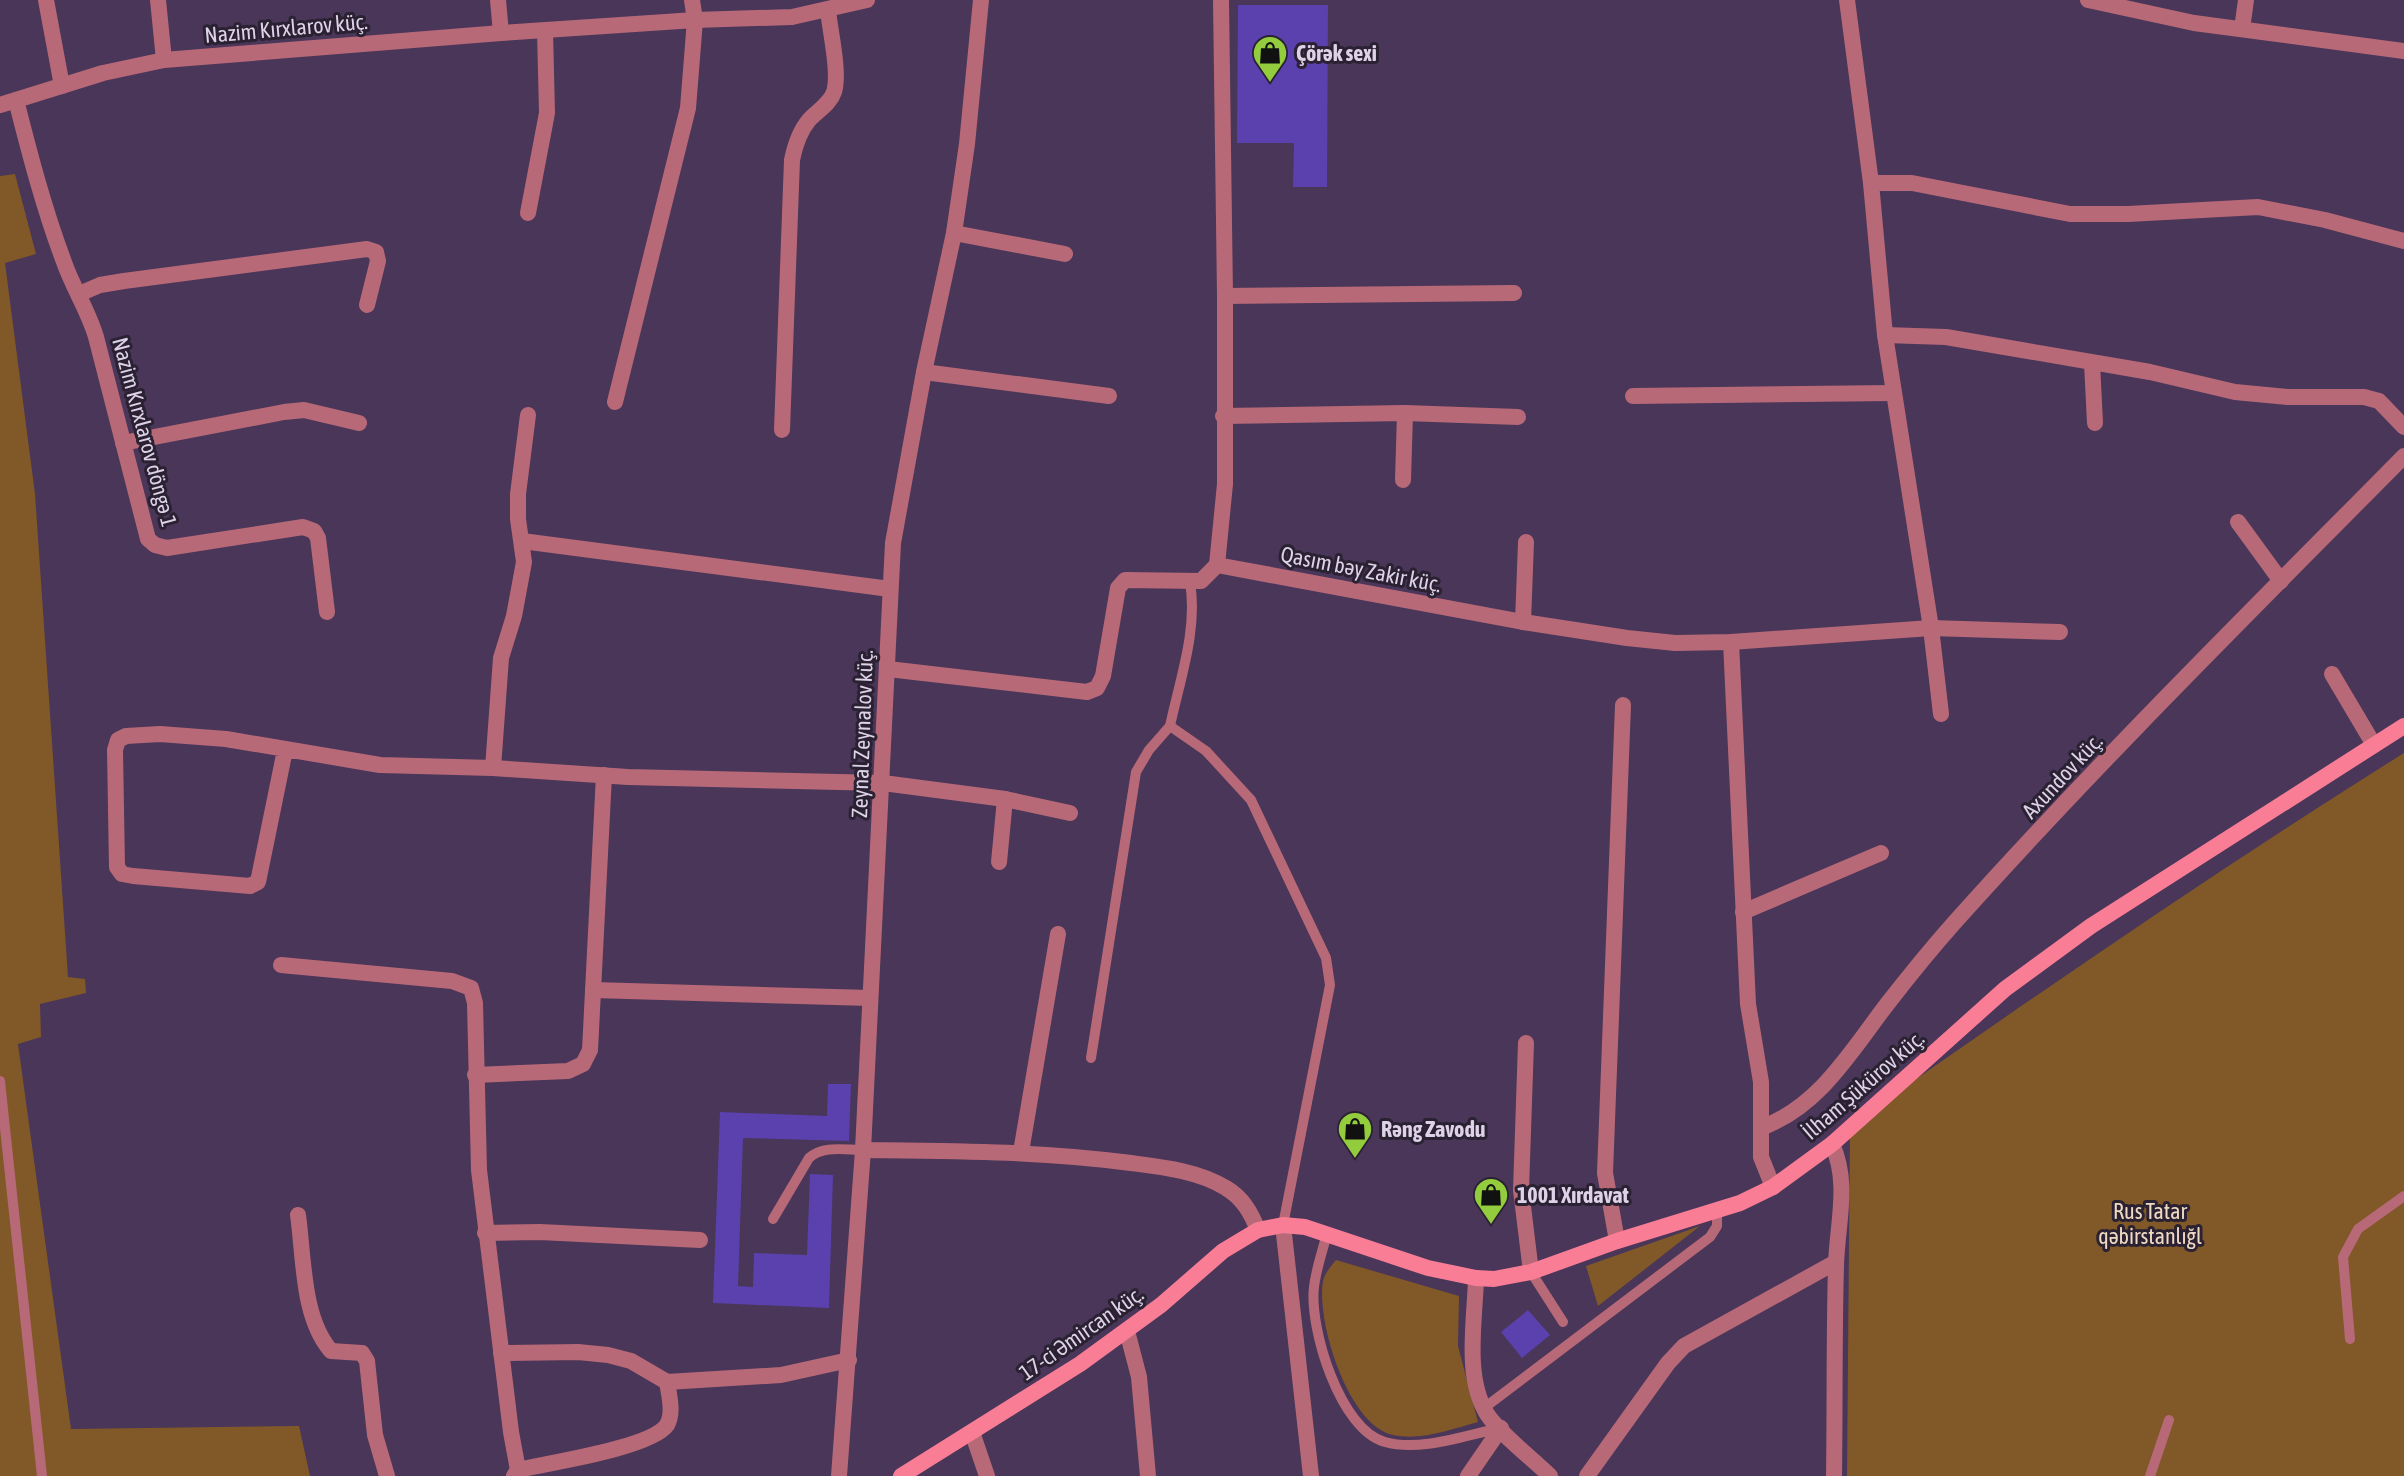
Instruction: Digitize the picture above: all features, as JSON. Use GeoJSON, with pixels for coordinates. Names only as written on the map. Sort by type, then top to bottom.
{"type":"FeatureCollection","features":[{"type":"Feature","properties":{"kind":"street"},"geometry":{"type":"LineString","coordinates":[[46,0],[62,86]]}},
{"type":"Feature","properties":{"kind":"street"},"geometry":{"type":"LineString","coordinates":[[158,0],[164,60]]}},
{"type":"Feature","properties":{"kind":"street"},"geometry":{"type":"LineString","coordinates":[[498,0],[501,33]]}},
{"type":"Feature","properties":{"kind":"street"},"geometry":{"type":"LineString","coordinates":[[615,402],[688,108],[695,20],[692,0]]}},
{"type":"Feature","properties":{"kind":"street","name":"Nazim Kırxlarov küç."},"geometry":{"type":"LineString","coordinates":[[8,103],[103,73],[164,60],[501,33],[695,20],[767,19],[828,10],[867,0]]}},
{"type":"Feature","properties":{"kind":"street","name":"Zeynal Zeynalov küç."},"geometry":{"type":"LineString","coordinates":[[839,1476],[863,1150],[890,589],[902,486],[954,233],[967,144],[981,0]]}},
{"type":"Feature","properties":{"kind":"street"},"geometry":{"type":"LineString","coordinates":[[888,669],[1087,692],[1097,688],[1103,676],[1118,588],[1125,580],[1201,581],[1217,565],[1225,484],[1221,0]]}},
{"type":"Feature","properties":{"kind":"street"},"geometry":{"type":"LineString","coordinates":[[1847,0],[1871,183],[1885,335],[1931,628],[1941,714]]}},
{"type":"Feature","properties":{"kind":"street"},"geometry":{"type":"LineString","coordinates":[[2088,0],[2242,29],[2404,51]]}},
{"type":"Feature","properties":{"kind":"street"},"geometry":{"type":"LineString","coordinates":[[2242,29],[2246,0]]}},
{"type":"Feature","properties":{"kind":"street"},"geometry":{"type":"LineString","coordinates":[[782,430],[792,160],[795,143],[808,121],[834,92],[836,80],[828,10]]}},
{"type":"Feature","properties":{"kind":"street"},"geometry":{"type":"LineString","coordinates":[[528,213],[547,113],[545,31]]}},
{"type":"Feature","properties":{"kind":"street","name":"Nazim Kırxlarov döngə 1"},"geometry":{"type":"LineString","coordinates":[[8,103],[66,268],[96,337],[148,539],[155,545],[167,548],[303,527],[314,531],[318,538],[327,612]]}},
{"type":"Feature","properties":{"kind":"street"},"geometry":{"type":"LineString","coordinates":[[1871,183],[1912,183],[2070,214],[2258,207],[2325,220],[2404,241]]}},
{"type":"Feature","properties":{"kind":"street"},"geometry":{"type":"LineString","coordinates":[[954,233],[1065,254]]}},
{"type":"Feature","properties":{"kind":"street"},"geometry":{"type":"LineString","coordinates":[[79,294],[100,285],[124,281],[367,249],[376,252],[378,261],[367,305]]}},
{"type":"Feature","properties":{"kind":"street"},"geometry":{"type":"LineString","coordinates":[[1225,296],[1514,293]]}},
{"type":"Feature","properties":{"kind":"street"},"geometry":{"type":"LineString","coordinates":[[1885,335],[1946,337],[2150,372],[2235,392],[2288,397],[2364,397],[2379,401],[2404,427]]}},
{"type":"Feature","properties":{"kind":"street"},"geometry":{"type":"LineString","coordinates":[[2092,363],[2095,423]]}},
{"type":"Feature","properties":{"kind":"street"},"geometry":{"type":"LineString","coordinates":[[924,372],[1109,396]]}},
{"type":"Feature","properties":{"kind":"street"},"geometry":{"type":"LineString","coordinates":[[1633,396],[1894,393]]}},
{"type":"Feature","properties":{"kind":"street"},"geometry":{"type":"LineString","coordinates":[[123,443],[304,410],[359,423]]}},
{"type":"Feature","properties":{"kind":"street"},"geometry":{"type":"LineString","coordinates":[[1223,416],[1405,413],[1518,417]]}},
{"type":"Feature","properties":{"kind":"street"},"geometry":{"type":"LineString","coordinates":[[1403,480],[1405,413]]}},
{"type":"Feature","properties":{"kind":"street"},"geometry":{"type":"LineString","coordinates":[[493,768],[501,658],[514,616],[524,562],[518,494],[528,415]]}},
{"type":"Feature","properties":{"kind":"street","name":"Axundov küç."},"geometry":{"type":"LineString","coordinates":[[1761,1128],[1803,1106],[1843,1064],[1953,924],[2183,679],[2404,456]]}},
{"type":"Feature","properties":{"kind":"street"},"geometry":{"type":"LineString","coordinates":[[2238,522],[2281,581]]}},
{"type":"Feature","properties":{"kind":"street"},"geometry":{"type":"LineString","coordinates":[[522,541],[890,589]]}},
{"type":"Feature","properties":{"kind":"street"},"geometry":{"type":"LineString","coordinates":[[1523,622],[1526,542]]}},
{"type":"Feature","properties":{"kind":"street","name":"Qasım bəy Zakir küç."},"geometry":{"type":"LineString","coordinates":[[1217,565],[1523,622],[1675,643],[1931,628],[2060,632]]}},
{"type":"Feature","properties":{"kind":"street"},"geometry":{"type":"LineString","coordinates":[[1731,642],[1748,1004],[1761,1082],[1761,1157],[1773,1187]]}},
{"type":"Feature","properties":{"kind":"street"},"geometry":{"type":"LineString","coordinates":[[2332,674],[2374,745]]}},
{"type":"Feature","properties":{"kind":"street"},"geometry":{"type":"LineString","coordinates":[[1617,1241],[1605,1173],[1623,705]]}},
{"type":"Feature","properties":{"kind":"street","name":"İlham Şükürov küç."},"geometry":{"type":"LineString","coordinates":[[1283,1225],[1327,1233],[1428,1268],[1494,1279],[1531,1272],[1617,1241],[1740,1203],[1773,1187],[1832,1144],[2005,989],[2091,926],[2404,726]]}},
{"type":"Feature","properties":{"kind":"street"},"geometry":{"type":"LineString","coordinates":[[285,750],[258,882],[250,886],[122,874],[117,867],[115,750],[118,740],[126,736],[160,734],[226,739],[380,765],[883,783],[1005,799],[1070,813]]}},
{"type":"Feature","properties":{"kind":"street"},"geometry":{"type":"LineString","coordinates":[[475,1075],[568,1071],[583,1064],[590,1050],[604,775]]}},
{"type":"Feature","properties":{"kind":"street"},"geometry":{"type":"LineString","coordinates":[[999,862],[1005,799]]}},
{"type":"Feature","properties":{"kind":"street"},"geometry":{"type":"LineString","coordinates":[[1743,912],[1881,853]]}},
{"type":"Feature","properties":{"kind":"street"},"geometry":{"type":"LineString","coordinates":[[1021,1152],[1058,934]]}},
{"type":"Feature","properties":{"kind":"street"},"geometry":{"type":"LineString","coordinates":[[281,965],[452,981],[471,988],[475,1003],[475,1075],[485,1233],[516,1473],[619,1448],[653,1436],[667,1424],[671,1409],[667,1382]]}},
{"type":"Feature","properties":{"kind":"street"},"geometry":{"type":"LineString","coordinates":[[593,990],[870,998]]}},
{"type":"Feature","properties":{"kind":"street"},"geometry":{"type":"LineString","coordinates":[[1526,1043],[1521,1190],[1531,1272]]}},
{"type":"Feature","properties":{"kind":"street"},"geometry":{"type":"LineString","coordinates":[[1832,1144],[1843,1186],[1836,1262],[1834,1476]]}},
{"type":"Feature","properties":{"kind":"street"},"geometry":{"type":"LineString","coordinates":[[863,1150],[1021,1152],[1159,1167],[1197,1176],[1225,1187],[1251,1213],[1258,1230]]}},
{"type":"Feature","properties":{"kind":"street"},"geometry":{"type":"LineString","coordinates":[[298,1215],[315,1329],[331,1351],[362,1353],[367,1361],[375,1435],[387,1476]]}},
{"type":"Feature","properties":{"kind":"street"},"geometry":{"type":"LineString","coordinates":[[1283,1225],[1311,1476]]}},
{"type":"Feature","properties":{"kind":"street","name":"17-ci Əmircan küç."},"geometry":{"type":"LineString","coordinates":[[901,1476],[1127,1331],[1223,1251],[1258,1230],[1283,1225]]}},
{"type":"Feature","properties":{"kind":"street"},"geometry":{"type":"LineString","coordinates":[[485,1233],[540,1232],[700,1240]]}},
{"type":"Feature","properties":{"kind":"street"},"geometry":{"type":"LineString","coordinates":[[1587,1476],[1668,1363],[1684,1346],[1836,1262]]}},
{"type":"Feature","properties":{"kind":"street"},"geometry":{"type":"LineString","coordinates":[[1476,1278],[1474,1368],[1478,1395],[1484,1408],[1501,1428],[1550,1476]]}},
{"type":"Feature","properties":{"kind":"street"},"geometry":{"type":"LineString","coordinates":[[1127,1331],[1139,1377],[1148,1476]]}},
{"type":"Feature","properties":{"kind":"street"},"geometry":{"type":"LineString","coordinates":[[501,1353],[578,1352],[608,1355],[631,1361],[667,1382],[781,1375],[849,1360]]}},
{"type":"Feature","properties":{"kind":"street"},"geometry":{"type":"LineString","coordinates":[[1468,1476],[1501,1428]]}},
{"type":"Feature","properties":{"kind":"street"},"geometry":{"type":"LineString","coordinates":[[972,1432],[987,1476]]}},
{"type":"Feature","properties":{"kind":"lane"},"geometry":{"type":"LineString","coordinates":[[1091,1058],[1136,772],[1149,750],[1170,726],[1192,625],[1190,582]]}},
{"type":"Feature","properties":{"kind":"lane"},"geometry":{"type":"LineString","coordinates":[[1170,726],[1206,751],[1251,800],[1326,958],[1330,985],[1283,1225]]}},
{"type":"Feature","properties":{"kind":"lane"},"geometry":{"type":"LineString","coordinates":[[0,1081],[42,1476]]}},
{"type":"Feature","properties":{"kind":"lane"},"geometry":{"type":"LineString","coordinates":[[773,1219],[815,1152],[825,1149],[863,1150]]}},
{"type":"Feature","properties":{"kind":"lane"},"geometry":{"type":"LineString","coordinates":[[2350,1339],[2343,1257],[2358,1229],[2404,1196]]}},
{"type":"Feature","properties":{"kind":"lane"},"geometry":{"type":"LineString","coordinates":[[1484,1408],[1710,1237],[1717,1226],[1717,1210]]}},
{"type":"Feature","properties":{"kind":"lane"},"geometry":{"type":"LineString","coordinates":[[1327,1233],[1314,1286],[1314,1324],[1332,1378],[1356,1422],[1369,1435],[1385,1442],[1406,1445],[1501,1428]]}},
{"type":"Feature","properties":{"kind":"lane"},"geometry":{"type":"LineString","coordinates":[[1531,1272],[1563,1322]]}},
{"type":"Feature","properties":{"kind":"lane"},"geometry":{"type":"LineString","coordinates":[[2150,1476],[2169,1420]]}},
{"type":"Feature","properties":{"kind":"green space"},"geometry":{"type":"Polygon","coordinates":[[[15,174],[36,254],[5,263],[35,494],[68,977],[85,979],[86,993],[40,1004],[41,1037],[18,1044],[71,1429],[299,1426],[310,1476],[0,1476],[0,176],[15,174]]]}},
{"type":"Feature","properties":{"kind":"green space","name":"Rus Tatar qəbirstanlığl"},"geometry":{"type":"Polygon","coordinates":[[[2404,753],[2404,1476],[1847,1476],[1850,1125],[2194,889],[2404,753]]]}},
{"type":"Feature","properties":{"kind":"green space"},"geometry":{"type":"Polygon","coordinates":[[[1700,1226],[1598,1306],[1586,1266],[1700,1226]]]}},
{"type":"Feature","properties":{"kind":"green space"},"geometry":{"type":"Polygon","coordinates":[[[1336,1260],[1459,1296],[1458,1346],[1478,1422],[1436,1433],[1404,1436],[1393,1435],[1377,1427],[1362,1412],[1338,1369],[1325,1321],[1323,1281],[1336,1260]]]}},
{"type":"Feature","properties":{"kind":"building"},"geometry":{"type":"Polygon","coordinates":[[[1238,5],[1328,5],[1327,187],[1293,187],[1294,143],[1237,143],[1238,5]]]}},
{"type":"Feature","properties":{"kind":"building"},"geometry":{"type":"Polygon","coordinates":[[[828,1084],[851,1084],[849,1141],[743,1138],[738,1286],[753,1287],[754,1253],[807,1255],[810,1174],[833,1175],[829,1308],[713,1303],[720,1112],[827,1116],[828,1084]]]}},
{"type":"Feature","properties":{"kind":"building"},"geometry":{"type":"Polygon","coordinates":[[[1528,1310],[1550,1335],[1522,1358],[1501,1332],[1528,1310]]]}},
{"type":"Feature","properties":{"kind":"place","name":"Çörək sexi"},"geometry":{"type":"Point","coordinates":[1270,84]}},
{"type":"Feature","properties":{"kind":"place","name":"Rəng Zavodu"},"geometry":{"type":"Point","coordinates":[1355,1160]}},
{"type":"Feature","properties":{"kind":"place","name":"1001 Xırdavat"},"geometry":{"type":"Point","coordinates":[1491,1226]}}]}
